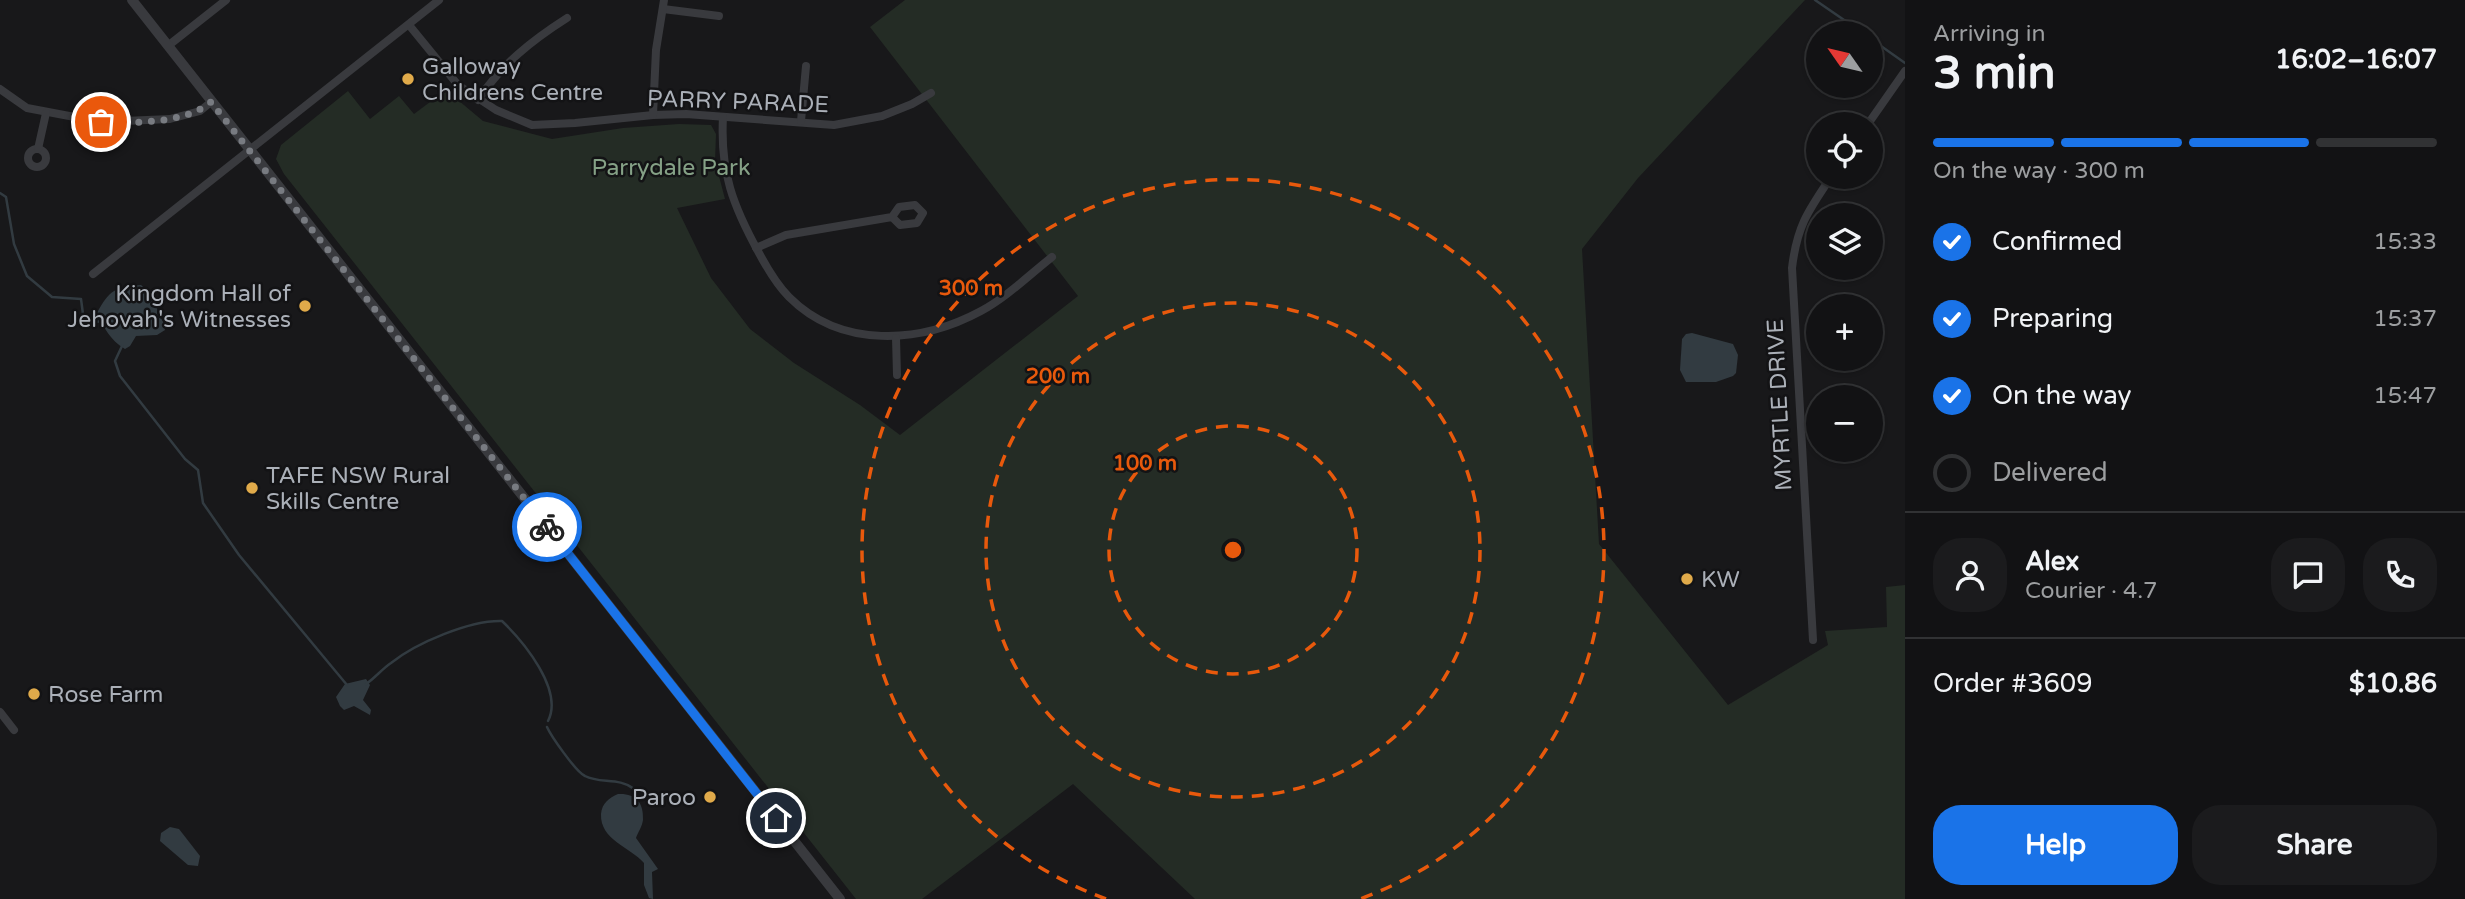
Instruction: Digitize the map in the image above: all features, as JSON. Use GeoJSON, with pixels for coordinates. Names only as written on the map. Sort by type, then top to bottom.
{"type":"FeatureCollection","features":[{"type":"Feature","properties":{"kind":"street"},"geometry":{"type":"LineString","coordinates":[[132,0],[839,899]]}},
{"type":"Feature","properties":{"kind":"street"},"geometry":{"type":"LineString","coordinates":[[169,46],[226,0]]}},
{"type":"Feature","properties":{"kind":"street"},"geometry":{"type":"LineString","coordinates":[[93,274],[439,0]]}},
{"type":"Feature","properties":{"kind":"street"},"geometry":{"type":"LineString","coordinates":[[653,114],[656,50],[664,4],[719,16]]}},
{"type":"Feature","properties":{"kind":"street"},"geometry":{"type":"LineString","coordinates":[[478,100],[515,55],[567,18]]}},
{"type":"Feature","properties":{"kind":"street","name":"PARRY PARADE"},"geometry":{"type":"LineString","coordinates":[[409,25],[458,85],[496,110],[532,125],[653,114],[834,125],[892,112],[931,93]]}},
{"type":"Feature","properties":{"kind":"street"},"geometry":{"type":"LineString","coordinates":[[801,121],[806,66]]}},
{"type":"Feature","properties":{"kind":"street"},"geometry":{"type":"LineString","coordinates":[[1876,112],[1905,71]]}},
{"type":"Feature","properties":{"kind":"street"},"geometry":{"type":"LineString","coordinates":[[0,89],[27,108],[101,122],[170,119],[200,111],[211,102]]}},
{"type":"Feature","properties":{"kind":"street"},"geometry":{"type":"LineString","coordinates":[[38,149],[46,113]]}},
{"type":"Feature","properties":{"kind":"street"},"geometry":{"type":"LineString","coordinates":[[723,117],[723,163],[739,218],[788,296],[815,317],[861,333],[896,338],[951,326],[982,310],[1052,257]]}},
{"type":"Feature","properties":{"kind":"street","name":"MYRTLE DRIVE"},"geometry":{"type":"LineString","coordinates":[[1813,640],[1792,268],[1795,242],[1801,223],[1823,189]]}},
{"type":"Feature","properties":{"kind":"street"},"geometry":{"type":"LineString","coordinates":[[756,248],[786,235],[892,217]]}},
{"type":"Feature","properties":{"kind":"street"},"geometry":{"type":"LineString","coordinates":[[896,338],[898,375]]}},
{"type":"Feature","properties":{"kind":"street"},"geometry":{"type":"LineString","coordinates":[[0,712],[14,730]]}},
{"type":"Feature","properties":{"kind":"green space","name":"Parrydale Park"},"geometry":{"type":"Polygon","coordinates":[[[905,0],[1805,0],[1638,178],[1582,249],[1599,544],[1728,705],[1828,645],[1825,631],[1887,627],[1886,587],[1905,585],[1905,899],[1195,899],[1073,784],[922,899],[856,899],[284,174],[276,159],[281,145],[348,91],[370,119],[399,96],[414,114],[446,90],[483,121],[552,139],[623,128],[711,125],[716,134],[715,161],[725,199],[677,208],[711,278],[750,329],[794,363],[860,405],[900,435],[1078,296],[870,27],[905,0]]]}},
{"type":"Feature","properties":{"kind":"shaded area"},"geometry":{"type":"Polygon","coordinates":[[[141,285],[155,301],[157,314],[163,321],[165,330],[157,335],[136,336],[125,349],[108,333],[97,313],[105,299],[114,291],[141,285]]]}},
{"type":"Feature","properties":{"kind":"shaded area"},"geometry":{"type":"Polygon","coordinates":[[[1692,333],[1733,344],[1738,355],[1736,373],[1716,382],[1686,382],[1680,370],[1682,339],[1686,334],[1692,333]]]}},
{"type":"Feature","properties":{"kind":"shaded area"},"geometry":{"type":"Polygon","coordinates":[[[366,679],[370,685],[363,700],[371,710],[370,715],[354,706],[344,710],[336,697],[345,684],[366,679]]]}},
{"type":"Feature","properties":{"kind":"shaded area"},"geometry":{"type":"Polygon","coordinates":[[[618,794],[634,797],[642,808],[642,825],[636,838],[658,869],[652,872],[653,899],[649,898],[644,885],[644,863],[610,837],[602,823],[604,804],[618,794]]]}},
{"type":"Feature","properties":{"kind":"shaded area"},"geometry":{"type":"Polygon","coordinates":[[[170,827],[179,829],[200,856],[198,866],[188,865],[160,841],[161,833],[170,827]]]}},
{"type":"Feature","properties":{"kind":"waterway"},"geometry":{"type":"LineString","coordinates":[[1815,0],[1846,21]]}},
{"type":"Feature","properties":{"kind":"waterway"},"geometry":{"type":"LineString","coordinates":[[1883,47],[1905,63]]}},
{"type":"Feature","properties":{"kind":"waterway"},"geometry":{"type":"LineString","coordinates":[[0,193],[6,197],[14,244],[27,276],[52,297],[81,299],[83,314],[94,322],[104,321]]}},
{"type":"Feature","properties":{"kind":"waterway"},"geometry":{"type":"LineString","coordinates":[[122,346],[115,361],[120,376],[185,459],[198,470],[203,503],[239,555],[347,685]]}},
{"type":"Feature","properties":{"kind":"waterway"},"geometry":{"type":"LineString","coordinates":[[366,684],[402,655],[429,641],[475,624],[502,621],[530,653],[546,681],[551,695],[548,721]]}},
{"type":"Feature","properties":{"kind":"waterway"},"geometry":{"type":"LineString","coordinates":[[547,727],[581,773],[597,780],[628,785],[634,789],[635,797]]}},
{"type":"Feature","properties":{"kind":"way so far"},"geometry":{"type":"LineString","coordinates":[[101,122],[170,119],[200,111],[211,102],[547,527]]}},
{"type":"Feature","properties":{"kind":"place","name":"Galloway Childrens Centre"},"geometry":{"type":"Point","coordinates":[408,79]}},
{"type":"Feature","properties":{"kind":"place","name":"Kingdom Hall of Jehovah's Witnesses"},"geometry":{"type":"Point","coordinates":[305,306]}},
{"type":"Feature","properties":{"kind":"place","name":"TAFE NSW Rural Skills Centre"},"geometry":{"type":"Point","coordinates":[252,488]}},
{"type":"Feature","properties":{"kind":"place","name":"KW"},"geometry":{"type":"Point","coordinates":[1687,579]}},
{"type":"Feature","properties":{"kind":"place","name":"Rose Farm"},"geometry":{"type":"Point","coordinates":[34,694]}},
{"type":"Feature","properties":{"kind":"place","name":"Paroo"},"geometry":{"type":"Point","coordinates":[710,797]}},
{"type":"Feature","properties":{"kind":"route"},"geometry":{"type":"LineString","coordinates":[[547,527],[776,818]]}}]}
